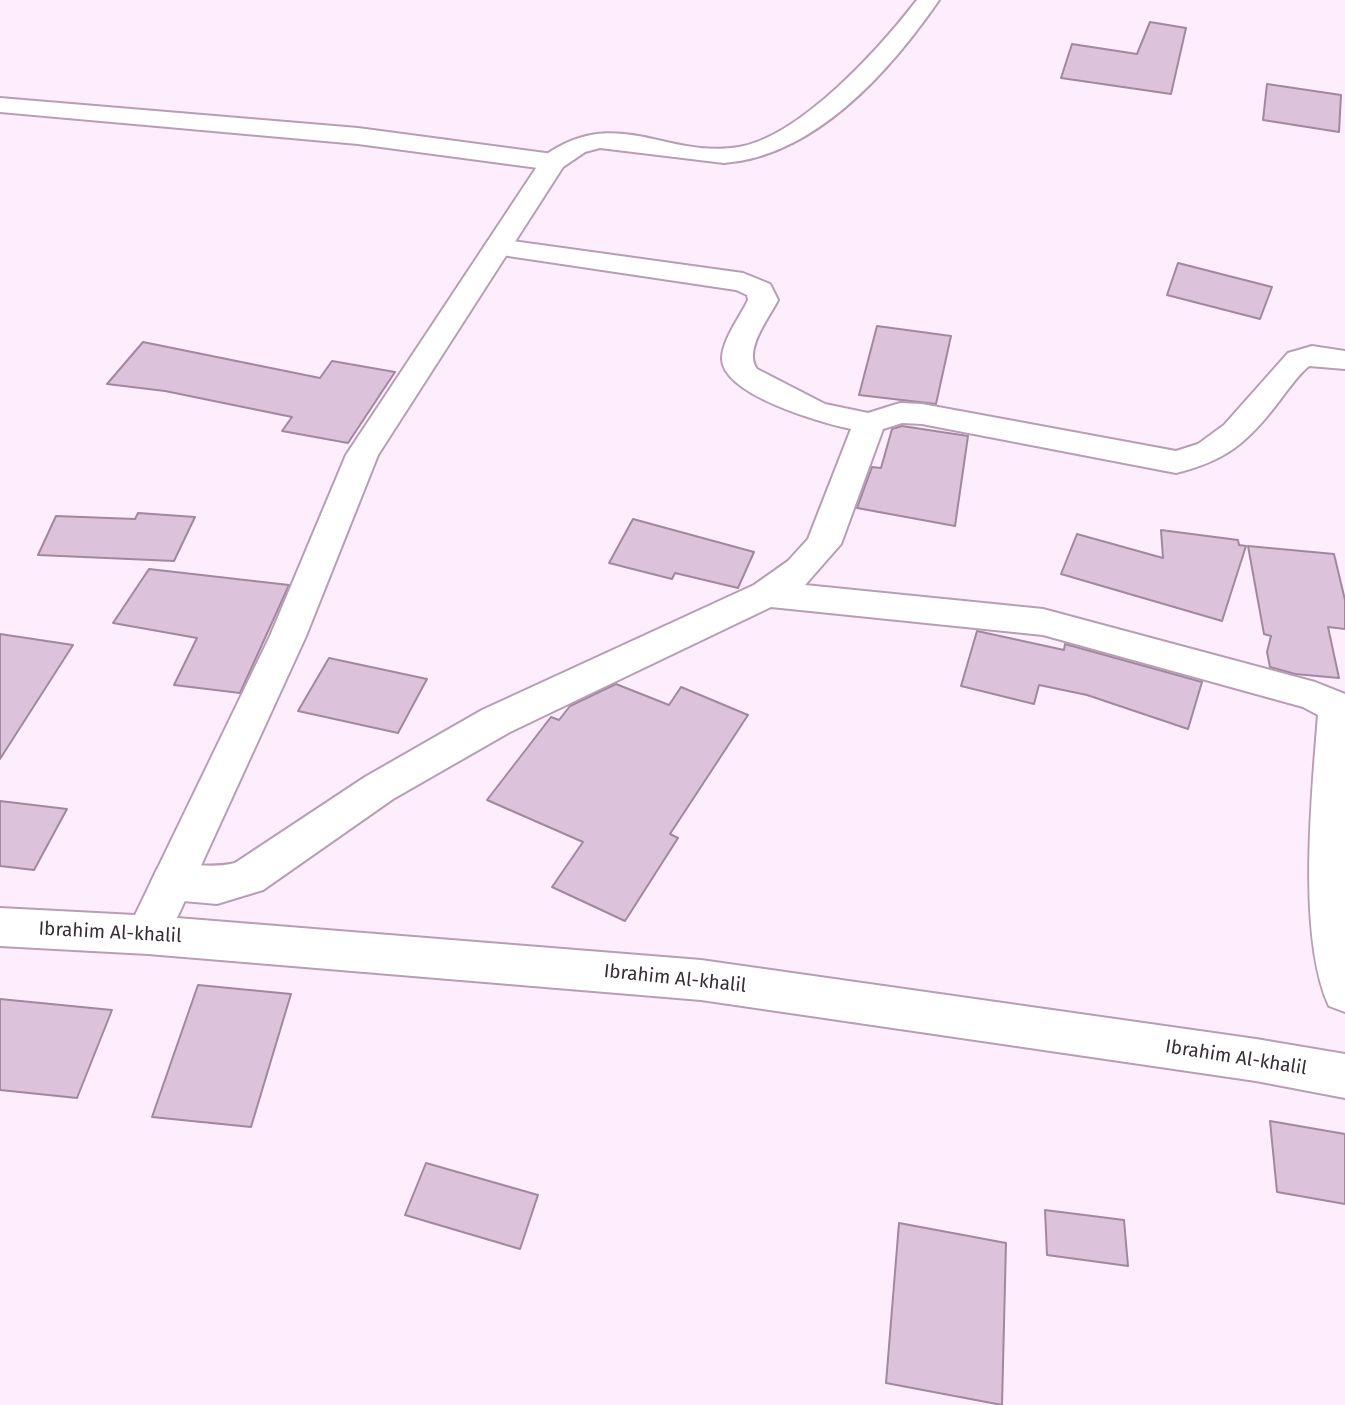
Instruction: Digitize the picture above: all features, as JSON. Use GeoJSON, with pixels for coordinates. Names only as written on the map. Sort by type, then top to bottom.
{"type":"FeatureCollection","features":[{"type":"Feature","properties":{"kind":"street"},"geometry":{"type":"LineString","coordinates":[[148,935],[288,636],[362,455],[553,162],[572,148],[603,140],[719,155],[742,154],[774,143],[836,99],[872,67],[905,34],[928,0]]}},
{"type":"Feature","properties":{"kind":"street"},"geometry":{"type":"LineString","coordinates":[[0,104],[358,136],[553,162]]}},
{"type":"Feature","properties":{"kind":"street"},"geometry":{"type":"LineString","coordinates":[[498,247],[743,282],[760,290],[763,300],[738,349],[737,363],[746,376],[816,412],[869,423],[900,413],[922,414],[1176,462],[1198,459],[1220,446],[1246,421],[1293,364],[1305,356],[1345,360]]}},
{"type":"Feature","properties":{"kind":"street"},"geometry":{"type":"LineString","coordinates":[[172,882],[217,886],[248,877],[379,788],[496,721],[767,594],[801,570],[824,544],[869,423]]}},
{"type":"Feature","properties":{"kind":"street"},"geometry":{"type":"LineString","coordinates":[[767,594],[1043,622],[1315,696],[1332,705],[1338,715],[1334,751],[1331,907],[1345,992]]}},
{"type":"Feature","properties":{"kind":"street","name":"Ibrahim Al-khalil"},"geometry":{"type":"LineString","coordinates":[[0,927],[148,935],[701,980],[1256,1060],[1345,1076]]}},
{"type":"Feature","properties":{"kind":"building"},"geometry":{"type":"Polygon","coordinates":[[[1150,22],[1186,28],[1171,94],[1061,78],[1072,44],[1137,54],[1150,22]]]}},
{"type":"Feature","properties":{"kind":"building"},"geometry":{"type":"Polygon","coordinates":[[[1267,84],[1341,95],[1339,132],[1263,120],[1267,84]]]}},
{"type":"Feature","properties":{"kind":"building"},"geometry":{"type":"Polygon","coordinates":[[[1178,263],[1272,287],[1260,319],[1167,295],[1178,263]]]}},
{"type":"Feature","properties":{"kind":"building"},"geometry":{"type":"Polygon","coordinates":[[[877,326],[951,336],[936,404],[859,395],[877,326]]]}},
{"type":"Feature","properties":{"kind":"building"},"geometry":{"type":"Polygon","coordinates":[[[143,342],[320,378],[332,361],[395,372],[348,443],[282,431],[292,417],[165,391],[107,384],[143,342]]]}},
{"type":"Feature","properties":{"kind":"building"},"geometry":{"type":"Polygon","coordinates":[[[902,426],[968,436],[955,526],[857,508],[872,467],[881,468],[892,429],[902,426]]]}},
{"type":"Feature","properties":{"kind":"building"},"geometry":{"type":"Polygon","coordinates":[[[138,513],[195,517],[174,561],[38,555],[56,516],[135,519],[138,513]]]}},
{"type":"Feature","properties":{"kind":"building"},"geometry":{"type":"Polygon","coordinates":[[[633,519],[754,552],[738,588],[675,573],[672,579],[609,563],[633,519]]]}},
{"type":"Feature","properties":{"kind":"building"},"geometry":{"type":"Polygon","coordinates":[[[1161,530],[1238,540],[1239,545],[1246,546],[1222,621],[1061,574],[1077,534],[1163,558],[1161,530]]]}},
{"type":"Feature","properties":{"kind":"building"},"geometry":{"type":"Polygon","coordinates":[[[1248,546],[1334,554],[1345,600],[1345,629],[1328,627],[1339,678],[1295,674],[1270,667],[1267,652],[1271,636],[1264,634],[1248,546]]]}},
{"type":"Feature","properties":{"kind":"building"},"geometry":{"type":"Polygon","coordinates":[[[149,569],[289,585],[240,693],[174,685],[197,638],[113,623],[149,569]]]}},
{"type":"Feature","properties":{"kind":"building"},"geometry":{"type":"Polygon","coordinates":[[[977,631],[1064,650],[1065,644],[1202,682],[1188,729],[1087,695],[1039,685],[1034,704],[961,686],[977,631]]]}},
{"type":"Feature","properties":{"kind":"building"},"geometry":{"type":"Polygon","coordinates":[[[0,634],[73,645],[0,759],[0,634]]]}},
{"type":"Feature","properties":{"kind":"building"},"geometry":{"type":"Polygon","coordinates":[[[329,658],[427,679],[398,733],[298,711],[329,658]]]}},
{"type":"Feature","properties":{"kind":"building"},"geometry":{"type":"Polygon","coordinates":[[[616,684],[669,705],[681,687],[748,715],[670,834],[678,838],[625,921],[552,887],[583,842],[487,800],[551,717],[559,720],[570,706],[616,684]]]}},
{"type":"Feature","properties":{"kind":"building"},"geometry":{"type":"Polygon","coordinates":[[[0,801],[67,809],[34,870],[0,866],[0,801]]]}},
{"type":"Feature","properties":{"kind":"building"},"geometry":{"type":"Polygon","coordinates":[[[198,985],[291,994],[251,1127],[152,1117],[198,985]]]}},
{"type":"Feature","properties":{"kind":"building"},"geometry":{"type":"Polygon","coordinates":[[[0,999],[112,1010],[77,1098],[0,1090],[0,999]]]}},
{"type":"Feature","properties":{"kind":"building"},"geometry":{"type":"Polygon","coordinates":[[[1270,1121],[1345,1134],[1345,1204],[1277,1192],[1270,1121]]]}},
{"type":"Feature","properties":{"kind":"building"},"geometry":{"type":"Polygon","coordinates":[[[426,1163],[538,1195],[520,1249],[405,1215],[426,1163]]]}},
{"type":"Feature","properties":{"kind":"building"},"geometry":{"type":"Polygon","coordinates":[[[1045,1210],[1124,1220],[1128,1266],[1047,1255],[1045,1210]]]}},
{"type":"Feature","properties":{"kind":"building"},"geometry":{"type":"Polygon","coordinates":[[[899,1223],[1006,1243],[1002,1405],[886,1383],[899,1223]]]}}]}
